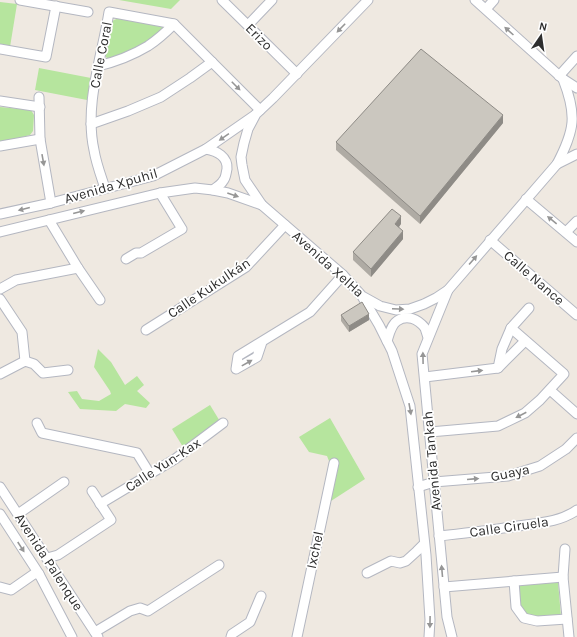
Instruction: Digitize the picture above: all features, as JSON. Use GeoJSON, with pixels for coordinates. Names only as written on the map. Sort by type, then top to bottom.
{"type":"FeatureCollection","features":[{"type":"Feature","properties":{"kind":"street"},"geometry":{"type":"LineString","coordinates":[[20,0],[88,12]]}},
{"type":"Feature","properties":{"kind":"street","name":"Erizo"},"geometry":{"type":"LineString","coordinates":[[222,0],[297,74]]}},
{"type":"Feature","properties":{"kind":"street"},"geometry":{"type":"LineString","coordinates":[[248,25],[272,0]]}},
{"type":"Feature","properties":{"kind":"street","name":"Avenida XelHa"},"geometry":{"type":"LineString","coordinates":[[368,0],[258,112],[248,129],[244,144],[242,165],[245,180],[262,205],[343,275],[362,296],[380,306],[396,310],[410,309],[424,304],[448,290],[557,164],[565,150],[574,124],[574,113],[568,90],[561,77],[475,0]]}},
{"type":"Feature","properties":{"kind":"street"},"geometry":{"type":"LineString","coordinates":[[486,9],[494,0]]}},
{"type":"Feature","properties":{"kind":"street"},"geometry":{"type":"LineString","coordinates":[[0,49],[46,56],[56,6]]}},
{"type":"Feature","properties":{"kind":"street","name":"Calle Coral"},"geometry":{"type":"LineString","coordinates":[[105,188],[93,149],[91,124],[92,105],[108,12],[174,24]]}},
{"type":"Feature","properties":{"kind":"street"},"geometry":{"type":"LineString","coordinates":[[98,66],[112,63],[148,46],[174,24],[212,62],[258,112]]}},
{"type":"Feature","properties":{"kind":"street"},"geometry":{"type":"LineString","coordinates":[[577,56],[561,77],[577,88]]}},
{"type":"Feature","properties":{"kind":"street"},"geometry":{"type":"LineString","coordinates":[[91,124],[161,97],[212,62]]}},
{"type":"Feature","properties":{"kind":"street"},"geometry":{"type":"LineString","coordinates":[[40,97],[40,139],[51,203]]}},
{"type":"Feature","properties":{"kind":"street"},"geometry":{"type":"LineString","coordinates":[[0,101],[40,107]]}},
{"type":"Feature","properties":{"kind":"street","name":"Avenida Xpuhil"},"geometry":{"type":"LineString","coordinates":[[0,214],[51,203],[153,176],[206,149],[258,112]]}},
{"type":"Feature","properties":{"kind":"street"},"geometry":{"type":"LineString","coordinates":[[0,146],[40,139]]}},
{"type":"Feature","properties":{"kind":"street"},"geometry":{"type":"LineString","coordinates":[[206,149],[214,150],[220,154],[224,158],[227,166],[226,175],[223,182],[214,190]]}},
{"type":"Feature","properties":{"kind":"street"},"geometry":{"type":"LineString","coordinates":[[557,164],[577,154]]}},
{"type":"Feature","properties":{"kind":"street","name":"Avenida Xpuhil"},"geometry":{"type":"LineString","coordinates":[[0,232],[160,193],[195,188],[228,193],[262,205]]}},
{"type":"Feature","properties":{"kind":"street"},"geometry":{"type":"LineString","coordinates":[[126,259],[136,253],[141,253],[182,229],[160,193]]}},
{"type":"Feature","properties":{"kind":"street"},"geometry":{"type":"LineString","coordinates":[[526,199],[577,242]]}},
{"type":"Feature","properties":{"kind":"street"},"geometry":{"type":"LineString","coordinates":[[49,220],[78,268],[100,300]]}},
{"type":"Feature","properties":{"kind":"street"},"geometry":{"type":"LineString","coordinates":[[566,232],[577,221]]}},
{"type":"Feature","properties":{"kind":"street","name":"Calle Kukulkán"},"geometry":{"type":"LineString","coordinates":[[146,330],[246,267],[285,225]]}},
{"type":"Feature","properties":{"kind":"street","name":"Calle Nance"},"geometry":{"type":"LineString","coordinates":[[490,240],[577,315]]}},
{"type":"Feature","properties":{"kind":"street"},"geometry":{"type":"LineString","coordinates":[[0,289],[16,280],[78,268]]}},
{"type":"Feature","properties":{"kind":"street"},"geometry":{"type":"LineString","coordinates":[[262,342],[310,312],[343,275]]}},
{"type":"Feature","properties":{"kind":"street","name":"Avenida Tankah"},"geometry":{"type":"LineString","coordinates":[[448,290],[422,354],[447,617],[452,637]]}},
{"type":"Feature","properties":{"kind":"street","name":"Avenida Tankah"},"geometry":{"type":"LineString","coordinates":[[362,296],[392,351],[410,406],[424,544],[430,620],[429,637]]}},
{"type":"Feature","properties":{"kind":"street"},"geometry":{"type":"LineString","coordinates":[[0,299],[22,332],[26,361]]}},
{"type":"Feature","properties":{"kind":"street"},"geometry":{"type":"LineString","coordinates":[[498,368],[502,349],[511,328],[529,308]]}},
{"type":"Feature","properties":{"kind":"street"},"geometry":{"type":"LineString","coordinates":[[387,341],[396,321],[409,317],[416,320],[425,328],[428,337]]}},
{"type":"Feature","properties":{"kind":"street"},"geometry":{"type":"LineString","coordinates":[[430,432],[498,426],[525,413],[550,390],[564,374],[511,328]]}},
{"type":"Feature","properties":{"kind":"street"},"geometry":{"type":"LineString","coordinates":[[424,377],[498,368],[525,341]]}},
{"type":"Feature","properties":{"kind":"street"},"geometry":{"type":"LineString","coordinates":[[0,374],[26,361],[34,364],[43,373],[68,370]]}},
{"type":"Feature","properties":{"kind":"street"},"geometry":{"type":"LineString","coordinates":[[550,390],[577,414]]}},
{"type":"Feature","properties":{"kind":"street"},"geometry":{"type":"LineString","coordinates":[[37,423],[42,433],[137,453],[150,474]]}},
{"type":"Feature","properties":{"kind":"street","name":"Calle Yun-Kax"},"geometry":{"type":"LineString","coordinates":[[100,504],[175,459],[223,423]]}},
{"type":"Feature","properties":{"kind":"street","name":"Guaya"},"geometry":{"type":"LineString","coordinates":[[418,486],[434,482],[508,476],[540,466],[566,448],[577,438]]}},
{"type":"Feature","properties":{"kind":"street","name":"Ixchel"},"geometry":{"type":"LineString","coordinates":[[297,633],[334,463]]}},
{"type":"Feature","properties":{"kind":"street"},"geometry":{"type":"LineString","coordinates":[[18,514],[64,482]]}},
{"type":"Feature","properties":{"kind":"street","name":"Avenida Palenque"},"geometry":{"type":"LineString","coordinates":[[0,487],[3,500],[18,514],[96,634]]}},
{"type":"Feature","properties":{"kind":"street"},"geometry":{"type":"LineString","coordinates":[[46,558],[58,555],[111,520],[92,491]]}},
{"type":"Feature","properties":{"kind":"street","name":"Calle Ciruela"},"geometry":{"type":"LineString","coordinates":[[439,536],[553,521],[577,510]]}},
{"type":"Feature","properties":{"kind":"street","name":"Avenida Palenque"},"geometry":{"type":"LineString","coordinates":[[0,514],[38,574],[71,637]]}},
{"type":"Feature","properties":{"kind":"street"},"geometry":{"type":"LineString","coordinates":[[367,573],[391,561],[406,561],[424,544]]}},
{"type":"Feature","properties":{"kind":"street"},"geometry":{"type":"LineString","coordinates":[[565,549],[563,577],[569,637]]}},
{"type":"Feature","properties":{"kind":"street"},"geometry":{"type":"LineString","coordinates":[[96,634],[130,611],[140,608],[148,611],[219,565]]}},
{"type":"Feature","properties":{"kind":"street"},"geometry":{"type":"LineString","coordinates":[[0,587],[11,590],[34,574],[38,574]]}},
{"type":"Feature","properties":{"kind":"street"},"geometry":{"type":"LineString","coordinates":[[444,587],[563,577]]}},
{"type":"Feature","properties":{"kind":"street"},"geometry":{"type":"LineString","coordinates":[[514,581],[516,607],[524,618],[537,622],[567,619]]}},
{"type":"Feature","properties":{"kind":"street"},"geometry":{"type":"LineString","coordinates":[[231,637],[232,634],[250,622],[261,596]]}},
{"type":"Feature","properties":{"kind":"street"},"geometry":{"type":"LineString","coordinates":[[297,633],[305,637]]}},
{"type":"Feature","properties":{"kind":"green space"},"geometry":{"type":"Polygon","coordinates":[[[119,0],[180,0],[171,9],[119,0]]]}},
{"type":"Feature","properties":{"kind":"green space"},"geometry":{"type":"Polygon","coordinates":[[[0,2],[17,4],[10,47],[0,45],[0,2]]]}},
{"type":"Feature","properties":{"kind":"green space"},"geometry":{"type":"Polygon","coordinates":[[[119,18],[163,26],[164,28],[154,38],[139,48],[110,59],[105,56],[111,22],[119,18]]]}},
{"type":"Feature","properties":{"kind":"green space"},"geometry":{"type":"Polygon","coordinates":[[[39,68],[91,78],[87,100],[35,90],[39,68]]]}},
{"type":"Feature","properties":{"kind":"green space"},"geometry":{"type":"Polygon","coordinates":[[[0,107],[31,110],[34,115],[33,131],[30,135],[0,143],[0,107]]]}},
{"type":"Feature","properties":{"kind":"green space"},"geometry":{"type":"Polygon","coordinates":[[[98,349],[111,362],[125,385],[137,376],[144,385],[137,391],[150,403],[146,408],[125,404],[116,411],[80,409],[68,392],[77,391],[82,399],[99,401],[111,394],[94,367],[98,349]]]}},
{"type":"Feature","properties":{"kind":"green space"},"geometry":{"type":"Polygon","coordinates":[[[210,405],[221,423],[183,447],[172,429],[210,405]]]}},
{"type":"Feature","properties":{"kind":"green space"},"geometry":{"type":"Polygon","coordinates":[[[330,418],[365,479],[331,501],[325,493],[331,466],[327,456],[309,452],[299,437],[330,418]]]}},
{"type":"Feature","properties":{"kind":"green space"},"geometry":{"type":"Polygon","coordinates":[[[558,582],[561,617],[539,618],[522,613],[516,586],[558,582]]]}},
{"type":"Feature","properties":{"kind":"building"},"geometry":{"type":"Polygon","coordinates":[[[421,49],[503,115],[420,216],[336,142],[421,49]]]}},
{"type":"Feature","properties":{"kind":"building"},"geometry":{"type":"Polygon","coordinates":[[[392,209],[401,216],[395,224],[403,231],[371,269],[353,252],[392,209]]]}},
{"type":"Feature","properties":{"kind":"building"},"geometry":{"type":"Polygon","coordinates":[[[362,302],[369,314],[349,326],[341,315],[362,302]]]}}]}
